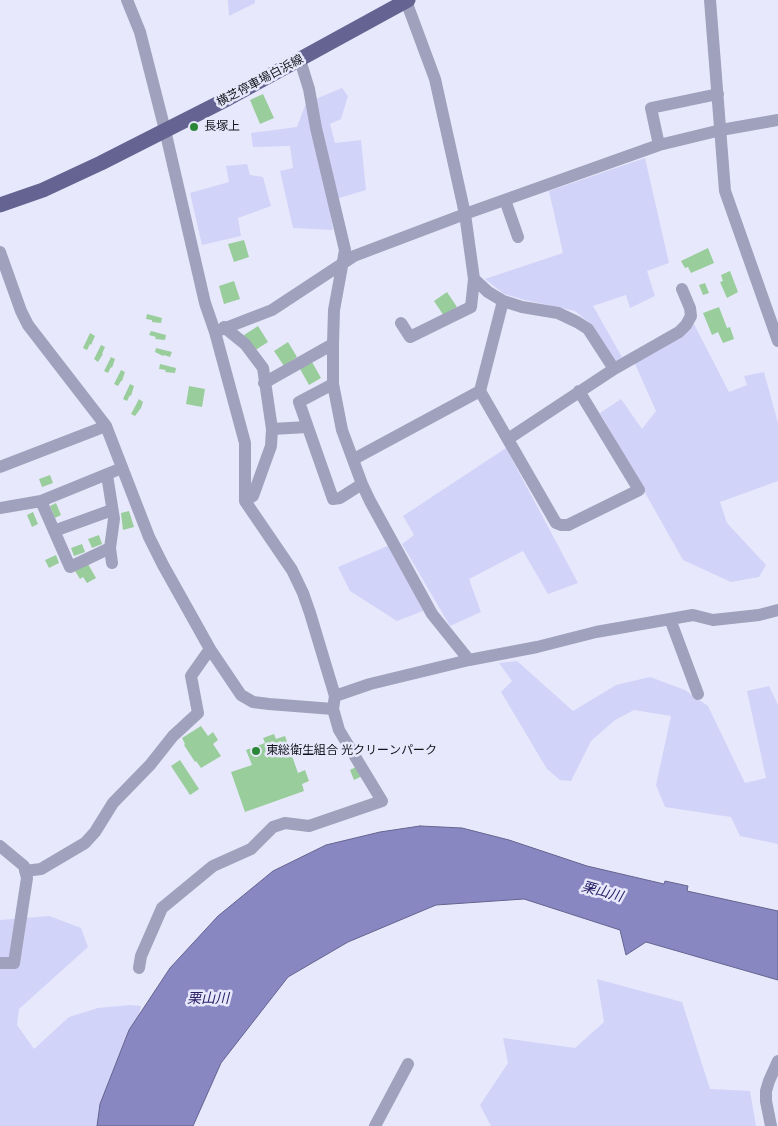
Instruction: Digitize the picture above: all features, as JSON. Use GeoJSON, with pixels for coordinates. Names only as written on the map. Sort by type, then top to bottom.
{"type":"FeatureCollection","features":[{"type":"Feature","properties":{"kind":"main road","name":"横芝停車場白浜線"},"geometry":{"type":"LineString","coordinates":[[0,205],[50,186],[101,163],[230,98],[407,1]]}},
{"type":"Feature","properties":{"kind":"street"},"geometry":{"type":"LineString","coordinates":[[127,0],[140,32],[165,130],[205,304],[219,330],[245,443],[245,501],[292,570],[299,585],[310,613],[334,702],[339,730],[382,801],[309,826],[285,823],[273,827],[250,849],[212,866],[162,908],[141,956],[139,968]]}},
{"type":"Feature","properties":{"kind":"street"},"geometry":{"type":"LineString","coordinates":[[710,0],[726,191],[778,341]]}},
{"type":"Feature","properties":{"kind":"street"},"geometry":{"type":"LineString","coordinates":[[401,323],[410,337],[471,307],[474,279],[465,214],[435,79],[407,1]]}},
{"type":"Feature","properties":{"kind":"street"},"geometry":{"type":"LineString","coordinates":[[300,60],[309,89],[318,138],[345,250],[334,310],[333,344],[333,384],[342,430],[362,484],[432,614],[469,660]]}},
{"type":"Feature","properties":{"kind":"street"},"geometry":{"type":"LineString","coordinates":[[659,145],[652,108],[718,94]]}},
{"type":"Feature","properties":{"kind":"street"},"geometry":{"type":"LineString","coordinates":[[219,330],[272,310],[354,256],[465,214],[659,145],[721,130],[778,120]]}},
{"type":"Feature","properties":{"kind":"street"},"geometry":{"type":"LineString","coordinates":[[505,200],[518,237]]}},
{"type":"Feature","properties":{"kind":"street"},"geometry":{"type":"LineString","coordinates":[[0,252],[20,311],[28,325],[106,426],[149,537],[163,566],[210,649],[241,696],[253,702],[334,702],[370,684],[596,632],[693,615],[713,620],[759,615],[778,610]]}},
{"type":"Feature","properties":{"kind":"street"},"geometry":{"type":"LineString","coordinates":[[474,279],[488,292],[503,300],[522,307],[558,313],[588,329],[614,369]]}},
{"type":"Feature","properties":{"kind":"street"},"geometry":{"type":"LineString","coordinates":[[508,439],[579,391],[678,332],[686,325],[691,316],[690,308],[682,289]]}},
{"type":"Feature","properties":{"kind":"street"},"geometry":{"type":"LineString","coordinates":[[503,300],[480,391],[556,523],[561,525],[568,525],[639,490],[579,391]]}},
{"type":"Feature","properties":{"kind":"street"},"geometry":{"type":"LineString","coordinates":[[219,330],[245,344],[258,360],[262,368],[272,429],[271,446],[253,496],[245,501]]}},
{"type":"Feature","properties":{"kind":"street"},"geometry":{"type":"LineString","coordinates":[[264,383],[333,344]]}},
{"type":"Feature","properties":{"kind":"street"},"geometry":{"type":"LineString","coordinates":[[333,384],[299,402],[333,499],[340,498],[362,484]]}},
{"type":"Feature","properties":{"kind":"street"},"geometry":{"type":"LineString","coordinates":[[354,459],[480,391]]}},
{"type":"Feature","properties":{"kind":"street"},"geometry":{"type":"LineString","coordinates":[[0,466],[106,426]]}},
{"type":"Feature","properties":{"kind":"street"},"geometry":{"type":"LineString","coordinates":[[272,429],[307,427]]}},
{"type":"Feature","properties":{"kind":"street"},"geometry":{"type":"LineString","coordinates":[[0,508],[41,501],[122,468]]}},
{"type":"Feature","properties":{"kind":"street"},"geometry":{"type":"LineString","coordinates":[[107,475],[114,519],[110,548],[112,563]]}},
{"type":"Feature","properties":{"kind":"street"},"geometry":{"type":"LineString","coordinates":[[41,501],[70,568],[110,548]]}},
{"type":"Feature","properties":{"kind":"street"},"geometry":{"type":"LineString","coordinates":[[54,531],[112,510]]}},
{"type":"Feature","properties":{"kind":"street"},"geometry":{"type":"LineString","coordinates":[[670,619],[698,694]]}},
{"type":"Feature","properties":{"kind":"street"},"geometry":{"type":"LineString","coordinates":[[25,871],[41,869],[85,843],[113,803],[150,765],[173,736],[198,713],[191,676],[210,649]]}},
{"type":"Feature","properties":{"kind":"street"},"geometry":{"type":"LineString","coordinates":[[0,846],[24,866],[27,878],[14,964],[0,963]]}},
{"type":"Feature","properties":{"kind":"street"},"geometry":{"type":"LineString","coordinates":[[771,1126],[766,1091],[778,1061]]}},
{"type":"Feature","properties":{"kind":"street"},"geometry":{"type":"LineString","coordinates":[[375,1126],[408,1064]]}},
{"type":"Feature","properties":{"kind":"shaded area"},"geometry":{"type":"Polygon","coordinates":[[[228,0],[255,0],[255,3],[229,16],[228,0]]]}},
{"type":"Feature","properties":{"kind":"shaded area"},"geometry":{"type":"Polygon","coordinates":[[[342,88],[348,96],[341,119],[330,124],[335,143],[361,140],[366,190],[329,201],[333,230],[293,228],[280,171],[293,168],[290,146],[253,147],[251,133],[297,127],[306,103],[342,88]]]}},
{"type":"Feature","properties":{"kind":"shaded area"},"geometry":{"type":"Polygon","coordinates":[[[645,158],[669,263],[647,271],[655,296],[630,308],[626,295],[593,306],[622,357],[614,362],[592,325],[575,311],[504,294],[485,279],[563,253],[549,191],[645,158]]]}},
{"type":"Feature","properties":{"kind":"shaded area"},"geometry":{"type":"Polygon","coordinates":[[[247,164],[250,175],[263,177],[271,206],[238,218],[241,236],[202,245],[190,193],[229,182],[226,166],[247,164]]]}},
{"type":"Feature","properties":{"kind":"shaded area"},"geometry":{"type":"Polygon","coordinates":[[[694,324],[729,392],[747,385],[744,376],[764,372],[778,423],[778,481],[720,502],[727,523],[766,565],[759,577],[731,582],[683,560],[600,413],[621,399],[642,429],[656,411],[635,364],[694,324]]]}},
{"type":"Feature","properties":{"kind":"shaded area"},"geometry":{"type":"Polygon","coordinates":[[[506,448],[578,583],[548,594],[523,551],[469,579],[481,612],[450,626],[402,544],[414,535],[403,516],[506,448]]]}},
{"type":"Feature","properties":{"kind":"shaded area"},"geometry":{"type":"Polygon","coordinates":[[[390,545],[423,611],[397,621],[350,591],[338,567],[390,545]]]}},
{"type":"Feature","properties":{"kind":"shaded area"},"geometry":{"type":"Polygon","coordinates":[[[517,661],[573,711],[616,685],[650,677],[685,690],[708,706],[745,783],[766,778],[747,691],[769,686],[778,705],[778,844],[740,836],[731,817],[665,807],[656,785],[671,716],[634,710],[615,720],[591,741],[571,781],[560,780],[547,769],[501,692],[512,681],[499,663],[517,661]]]}},
{"type":"Feature","properties":{"kind":"shaded area"},"geometry":{"type":"Polygon","coordinates":[[[49,916],[81,928],[88,947],[19,1009],[17,1025],[34,1049],[69,1017],[98,1008],[130,1005],[141,1006],[113,1126],[0,1126],[0,920],[49,916]]]}},
{"type":"Feature","properties":{"kind":"shaded area"},"geometry":{"type":"Polygon","coordinates":[[[597,979],[682,1002],[710,1089],[750,1091],[756,1126],[491,1126],[480,1105],[508,1063],[503,1038],[575,1048],[604,1022],[597,979]]]}},
{"type":"Feature","properties":{"kind":"water","name":"栗山川"},"geometry":{"type":"Polygon","coordinates":[[[420,826],[462,828],[509,840],[587,866],[664,884],[665,881],[688,886],[687,891],[778,911],[778,980],[646,942],[626,955],[620,930],[524,899],[436,905],[348,942],[288,977],[221,1063],[193,1126],[97,1126],[100,1104],[129,1030],[170,968],[218,916],[273,871],[326,845],[380,832],[420,826]]]}},
{"type":"Feature","properties":{"kind":"building"},"geometry":{"type":"Polygon","coordinates":[[[263,94],[274,118],[260,124],[250,100],[263,94]]]}},
{"type":"Feature","properties":{"kind":"building"},"geometry":{"type":"Polygon","coordinates":[[[244,240],[249,257],[234,262],[228,244],[244,240]]]}},
{"type":"Feature","properties":{"kind":"building"},"geometry":{"type":"Polygon","coordinates":[[[708,248],[714,263],[691,273],[688,267],[685,268],[681,261],[708,248]]]}},
{"type":"Feature","properties":{"kind":"building"},"geometry":{"type":"Polygon","coordinates":[[[730,271],[738,292],[727,298],[720,282],[723,281],[721,275],[730,271]]]}},
{"type":"Feature","properties":{"kind":"building"},"geometry":{"type":"Polygon","coordinates":[[[234,281],[240,299],[224,304],[219,286],[234,281]]]}},
{"type":"Feature","properties":{"kind":"building"},"geometry":{"type":"Polygon","coordinates":[[[705,283],[709,293],[703,295],[699,285],[705,283]]]}},
{"type":"Feature","properties":{"kind":"building"},"geometry":{"type":"Polygon","coordinates":[[[447,292],[457,307],[444,316],[434,301],[447,292]]]}},
{"type":"Feature","properties":{"kind":"building"},"geometry":{"type":"Polygon","coordinates":[[[719,307],[727,328],[730,327],[734,339],[723,343],[718,332],[712,335],[703,313],[719,307]]]}},
{"type":"Feature","properties":{"kind":"building"},"geometry":{"type":"Polygon","coordinates":[[[147,314],[162,318],[161,323],[146,319],[147,314]]]}},
{"type":"Feature","properties":{"kind":"building"},"geometry":{"type":"Polygon","coordinates":[[[258,326],[268,342],[254,351],[244,335],[258,326]]]}},
{"type":"Feature","properties":{"kind":"building"},"geometry":{"type":"Polygon","coordinates":[[[151,331],[166,335],[165,340],[155,339],[156,337],[149,335],[151,331]]]}},
{"type":"Feature","properties":{"kind":"building"},"geometry":{"type":"Polygon","coordinates":[[[90,333],[95,336],[87,350],[83,348],[90,333]]]}},
{"type":"Feature","properties":{"kind":"building"},"geometry":{"type":"Polygon","coordinates":[[[288,342],[297,357],[284,366],[274,351],[288,342]]]}},
{"type":"Feature","properties":{"kind":"building"},"geometry":{"type":"Polygon","coordinates":[[[101,345],[105,347],[98,362],[94,359],[101,345]]]}},
{"type":"Feature","properties":{"kind":"building"},"geometry":{"type":"Polygon","coordinates":[[[156,348],[172,352],[170,357],[155,352],[156,348]]]}},
{"type":"Feature","properties":{"kind":"building"},"geometry":{"type":"Polygon","coordinates":[[[111,357],[115,359],[108,373],[104,371],[111,357]]]}},
{"type":"Feature","properties":{"kind":"building"},"geometry":{"type":"Polygon","coordinates":[[[312,362],[321,378],[309,385],[300,369],[312,362]]]}},
{"type":"Feature","properties":{"kind":"building"},"geometry":{"type":"Polygon","coordinates":[[[160,364],[176,368],[175,373],[159,369],[160,364]]]}},
{"type":"Feature","properties":{"kind":"building"},"geometry":{"type":"Polygon","coordinates":[[[121,370],[125,372],[118,386],[114,384],[121,370]]]}},
{"type":"Feature","properties":{"kind":"building"},"geometry":{"type":"Polygon","coordinates":[[[130,384],[134,386],[131,396],[127,401],[123,399],[130,384]]]}},
{"type":"Feature","properties":{"kind":"building"},"geometry":{"type":"Polygon","coordinates":[[[189,386],[205,389],[202,407],[186,404],[189,386]]]}},
{"type":"Feature","properties":{"kind":"building"},"geometry":{"type":"Polygon","coordinates":[[[139,399],[143,402],[135,416],[131,414],[139,399]]]}},
{"type":"Feature","properties":{"kind":"building"},"geometry":{"type":"Polygon","coordinates":[[[50,475],[53,483],[42,487],[39,479],[50,475]]]}},
{"type":"Feature","properties":{"kind":"building"},"geometry":{"type":"Polygon","coordinates":[[[56,503],[61,515],[55,518],[50,506],[56,503]]]}},
{"type":"Feature","properties":{"kind":"building"},"geometry":{"type":"Polygon","coordinates":[[[129,511],[134,527],[123,530],[121,513],[129,511]]]}},
{"type":"Feature","properties":{"kind":"building"},"geometry":{"type":"Polygon","coordinates":[[[33,512],[38,524],[32,527],[27,515],[33,512]]]}},
{"type":"Feature","properties":{"kind":"building"},"geometry":{"type":"Polygon","coordinates":[[[99,535],[102,544],[92,548],[88,539],[99,535]]]}},
{"type":"Feature","properties":{"kind":"building"},"geometry":{"type":"Polygon","coordinates":[[[82,544],[85,552],[74,556],[71,548],[82,544]]]}},
{"type":"Feature","properties":{"kind":"building"},"geometry":{"type":"Polygon","coordinates":[[[56,555],[59,563],[49,568],[45,560],[56,555]]]}},
{"type":"Feature","properties":{"kind":"building"},"geometry":{"type":"Polygon","coordinates":[[[88,564],[96,578],[87,583],[83,577],[80,579],[75,571],[88,564]]]}},
{"type":"Feature","properties":{"kind":"building"},"geometry":{"type":"Polygon","coordinates":[[[201,726],[208,736],[213,732],[218,740],[213,744],[221,756],[201,768],[184,745],[182,738],[201,726]]]}},
{"type":"Feature","properties":{"kind":"building"},"geometry":{"type":"Polygon","coordinates":[[[274,734],[276,739],[285,736],[298,773],[305,770],[309,781],[302,784],[304,791],[245,812],[231,772],[252,765],[246,750],[265,743],[263,738],[274,734]]]}},
{"type":"Feature","properties":{"kind":"building"},"geometry":{"type":"Polygon","coordinates":[[[180,760],[199,789],[190,795],[171,766],[180,760]]]}},
{"type":"Feature","properties":{"kind":"building"},"geometry":{"type":"Polygon","coordinates":[[[358,766],[362,776],[354,780],[350,770],[358,766]]]}},
{"type":"Feature","properties":{"kind":"place","name":"長塚上"},"geometry":{"type":"Point","coordinates":[194,127]}},
{"type":"Feature","properties":{"kind":"place","name":"東総衛生組合 光クリーンパーク"},"geometry":{"type":"Point","coordinates":[256,751]}}]}
